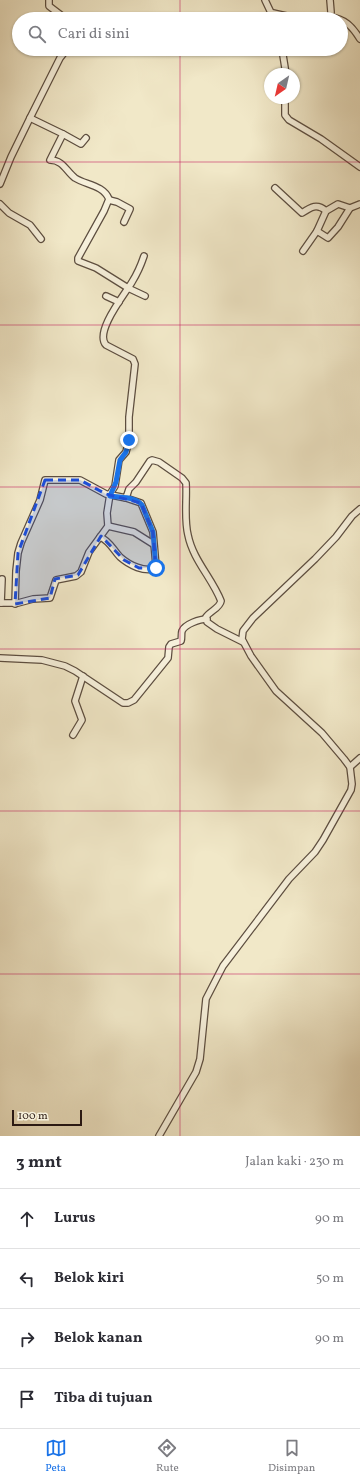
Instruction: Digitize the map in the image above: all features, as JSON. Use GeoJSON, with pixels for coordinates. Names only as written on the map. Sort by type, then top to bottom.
{"type":"FeatureCollection","features":[{"type":"Feature","properties":{"kind":"street"},"geometry":{"type":"LineString","coordinates":[[49,0],[49,6],[57,12]]}},
{"type":"Feature","properties":{"kind":"street"},"geometry":{"type":"LineString","coordinates":[[265,0],[272,12]]}},
{"type":"Feature","properties":{"kind":"street"},"geometry":{"type":"LineString","coordinates":[[330,0],[330,12]]}},
{"type":"Feature","properties":{"kind":"street"},"geometry":{"type":"LineString","coordinates":[[348,24],[360,39]]}},
{"type":"Feature","properties":{"kind":"street"},"geometry":{"type":"LineString","coordinates":[[0,184],[11,157],[62,56]]}},
{"type":"Feature","properties":{"kind":"street"},"geometry":{"type":"LineString","coordinates":[[283,56],[285,68]]}},
{"type":"Feature","properties":{"kind":"street"},"geometry":{"type":"LineString","coordinates":[[285,104],[286,118],[321,138],[360,167]]}},
{"type":"Feature","properties":{"kind":"street"},"geometry":{"type":"LineString","coordinates":[[30,118],[82,144],[86,138]]}},
{"type":"Feature","properties":{"kind":"street"},"geometry":{"type":"LineString","coordinates":[[63,134],[50,160],[61,164],[74,177],[99,189],[107,195],[109,200]]}},
{"type":"Feature","properties":{"kind":"street"},"geometry":{"type":"LineString","coordinates":[[275,188],[302,213],[314,206],[319,206],[326,211]]}},
{"type":"Feature","properties":{"kind":"street"},"geometry":{"type":"LineString","coordinates":[[109,200],[117,202],[130,209],[124,222]]}},
{"type":"Feature","properties":{"kind":"street"},"geometry":{"type":"LineString","coordinates":[[109,200],[78,258],[78,261],[96,268],[128,288],[145,296]]}},
{"type":"Feature","properties":{"kind":"street"},"geometry":{"type":"LineString","coordinates":[[0,204],[9,213],[30,225],[41,239]]}},
{"type":"Feature","properties":{"kind":"street"},"geometry":{"type":"LineString","coordinates":[[303,251],[317,231],[326,211],[338,204],[350,208]]}},
{"type":"Feature","properties":{"kind":"street"},"geometry":{"type":"LineString","coordinates":[[317,231],[328,238],[338,227],[350,208],[360,204]]}},
{"type":"Feature","properties":{"kind":"street"},"geometry":{"type":"LineString","coordinates":[[2,579],[1,603],[15,604],[33,599],[51,597],[56,580],[76,576],[81,572],[89,552],[108,526],[107,513],[110,496],[116,482],[120,460],[126,452],[129,440],[129,418],[135,364],[133,359],[106,345],[103,341],[103,336],[106,325],[138,271],[144,256]]}},
{"type":"Feature","properties":{"kind":"street"},"geometry":{"type":"LineString","coordinates":[[106,296],[119,302]]}},
{"type":"Feature","properties":{"kind":"street"},"geometry":{"type":"LineString","coordinates":[[126,498],[131,486],[136,482],[147,464],[152,460],[159,462],[184,481],[186,489],[188,537],[200,565],[214,585],[221,601],[219,606],[208,614],[206,619]]}},
{"type":"Feature","properties":{"kind":"street"},"geometry":{"type":"LineString","coordinates":[[15,604],[16,571],[19,548],[40,500],[45,480],[80,480],[110,496],[140,502],[151,525],[156,567],[153,570],[139,568],[124,560],[108,541],[100,537]]}},
{"type":"Feature","properties":{"kind":"street"},"geometry":{"type":"LineString","coordinates":[[243,642],[244,631],[253,618],[315,559],[360,509]]}},
{"type":"Feature","properties":{"kind":"street"},"geometry":{"type":"LineString","coordinates":[[108,526],[134,532],[153,544]]}},
{"type":"Feature","properties":{"kind":"street"},"geometry":{"type":"LineString","coordinates":[[159,1136],[196,1072],[200,1059],[206,999],[223,966],[290,879],[324,840],[348,796],[352,784],[350,767],[337,750],[322,733],[276,692],[243,642],[217,629],[207,622],[206,619]]}},
{"type":"Feature","properties":{"kind":"street"},"geometry":{"type":"LineString","coordinates":[[0,658],[42,660],[65,666],[126,704],[131,702],[168,658],[169,647],[171,644],[181,641],[184,628],[198,620],[206,619]]}},
{"type":"Feature","properties":{"kind":"street"},"geometry":{"type":"LineString","coordinates":[[73,735],[82,720],[75,702],[83,676]]}},
{"type":"Feature","properties":{"kind":"street"},"geometry":{"type":"LineString","coordinates":[[350,767],[360,758]]}},
{"type":"Feature","properties":{"kind":"highlighted area"},"geometry":{"type":"Polygon","coordinates":[[[45,480],[80,480],[106,494],[141,503],[153,532],[156,568],[139,568],[124,560],[101,536],[78,575],[55,579],[50,598],[15,604],[18,553],[45,480]]]}},
{"type":"Feature","properties":{"kind":"route"},"geometry":{"type":"LineString","coordinates":[[129,440],[126,452],[120,460],[115,486],[110,496],[126,498],[140,502],[142,505],[153,532],[156,568]]}}]}
